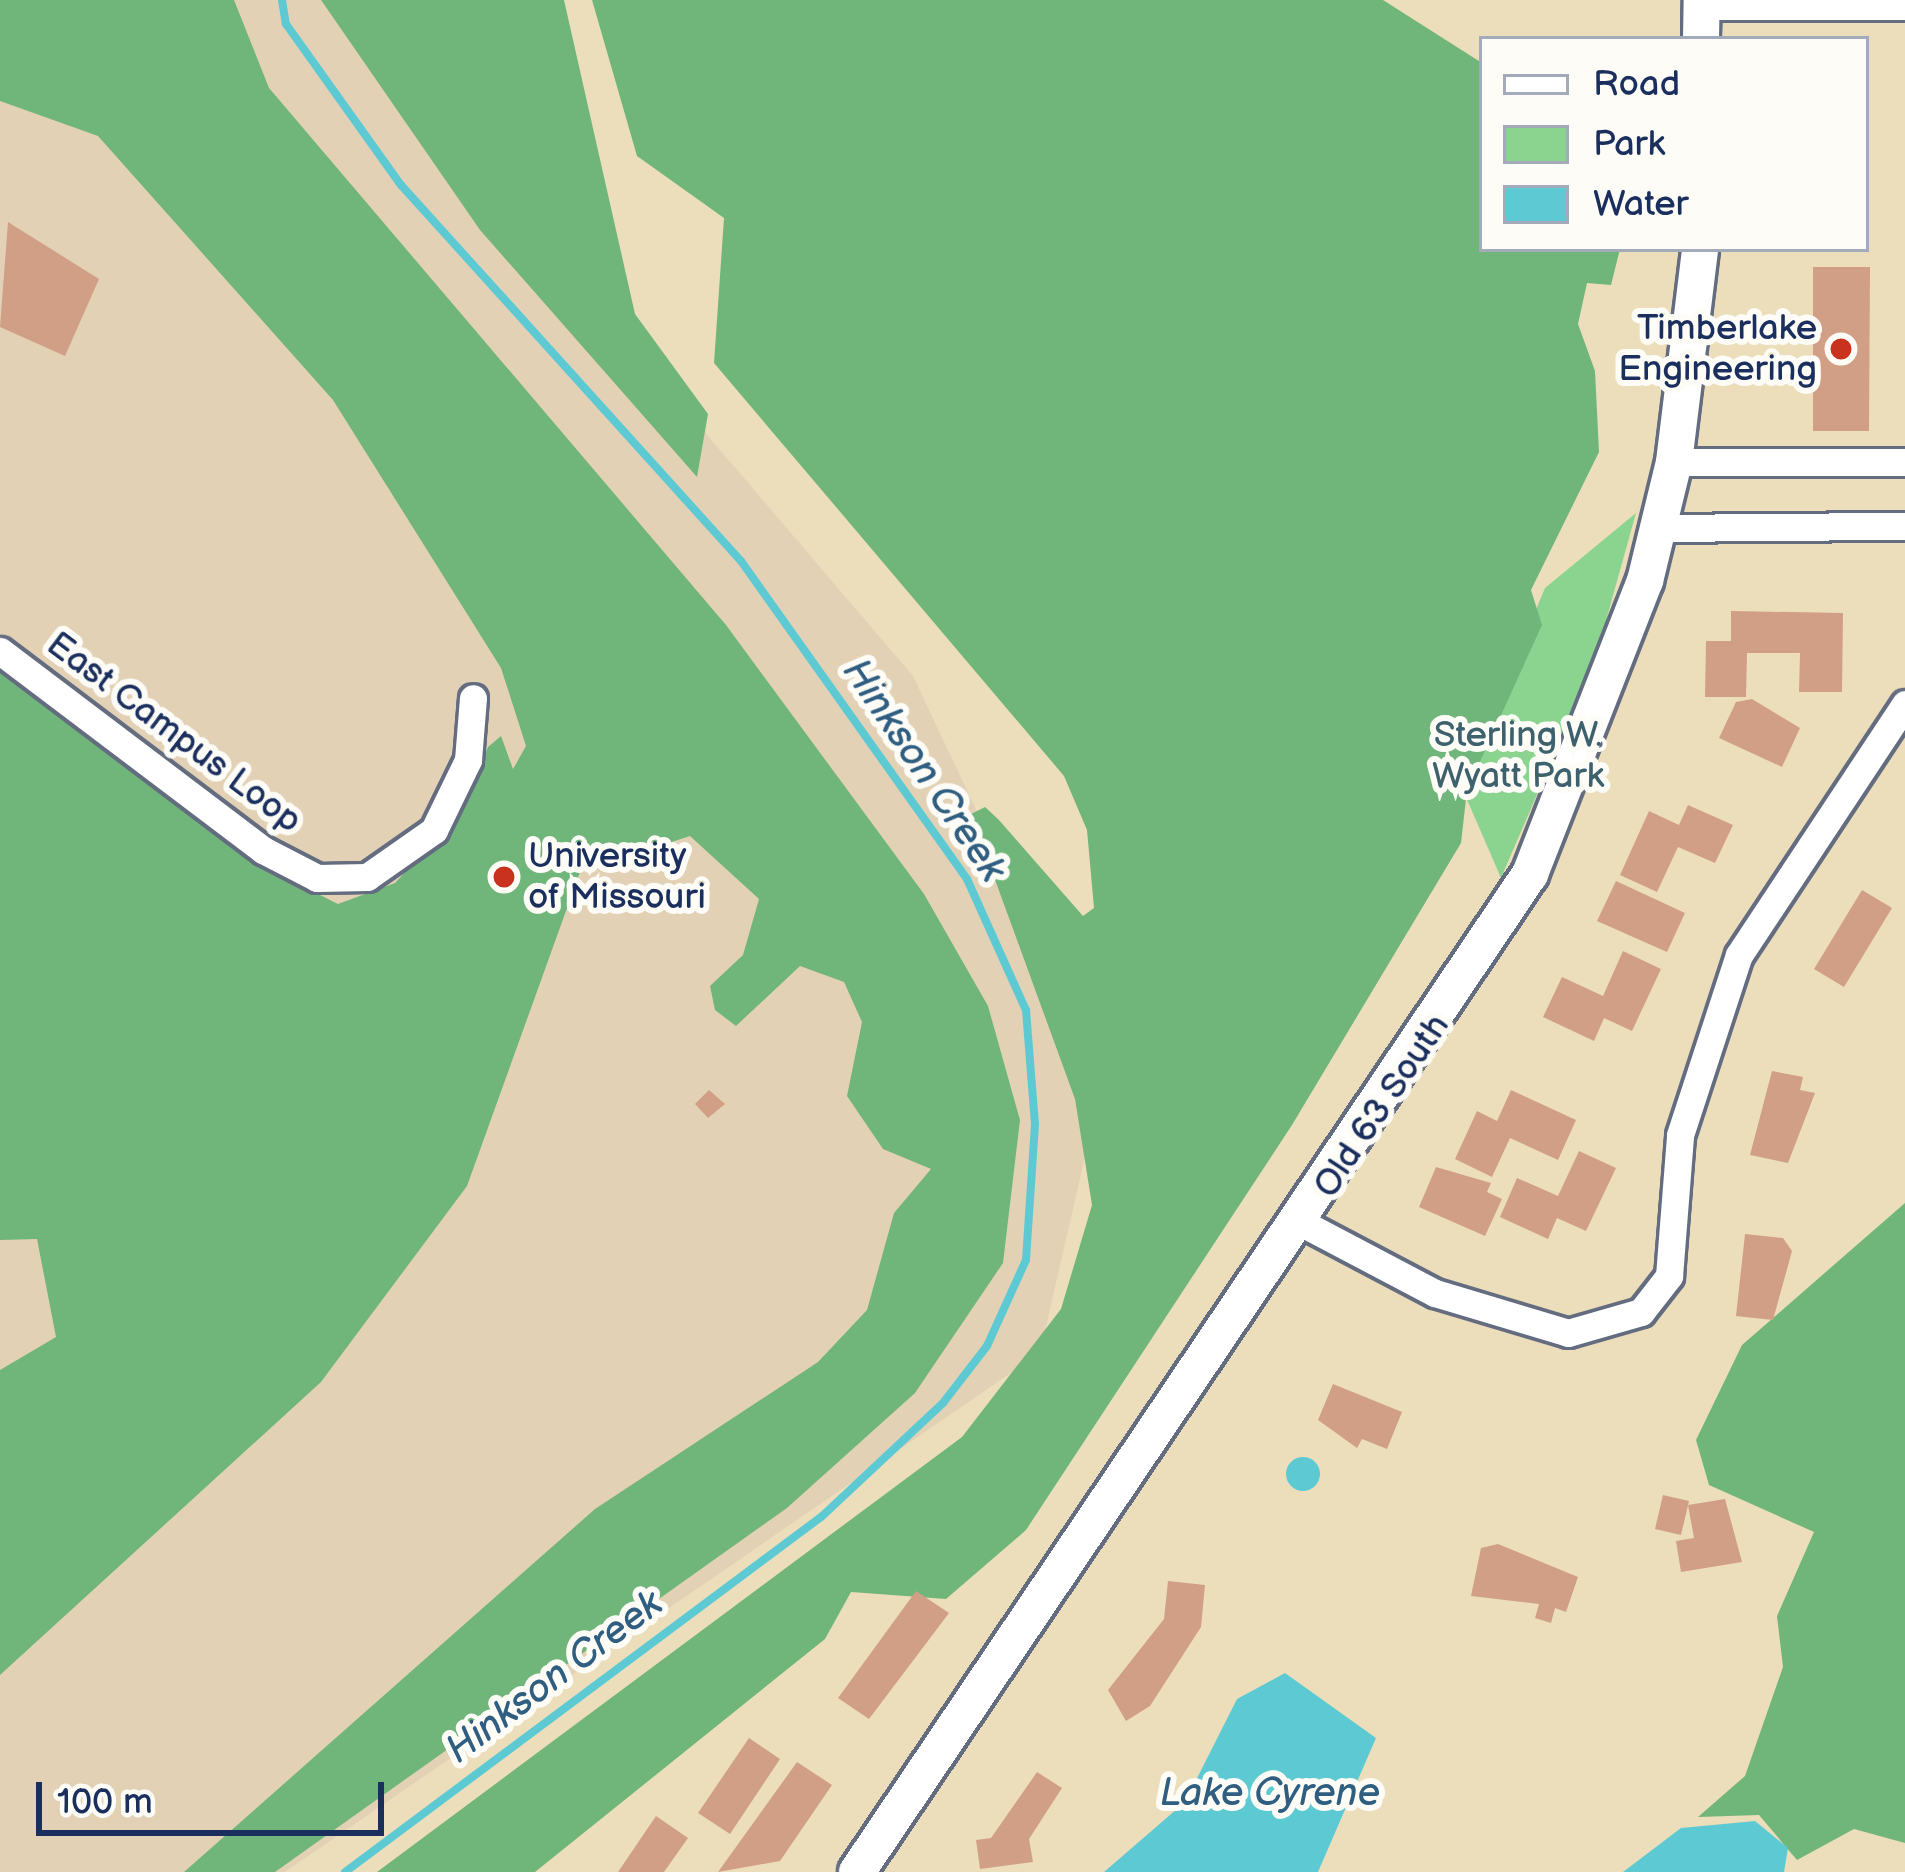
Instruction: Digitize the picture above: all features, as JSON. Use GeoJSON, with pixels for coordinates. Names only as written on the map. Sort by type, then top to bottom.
{"type":"FeatureCollection","features":[{"type":"Feature","properties":{"kind":"main road","name":"Old 63 South"},"geometry":{"type":"LineString","coordinates":[[857,1872],[1302,1223],[1530,874],[1588,747],[1658,528],[1674,462],[1700,252]]}},
{"type":"Feature","properties":{"kind":"street"},"geometry":{"type":"LineString","coordinates":[[1702,15],[1905,7]]}},
{"type":"Feature","properties":{"kind":"street"},"geometry":{"type":"LineString","coordinates":[[1674,462],[1905,462]]}},
{"type":"Feature","properties":{"kind":"street"},"geometry":{"type":"LineString","coordinates":[[1658,528],[1905,526]]}},
{"type":"Feature","properties":{"kind":"street","name":"East Campus Loop"},"geometry":{"type":"LineString","coordinates":[[0,651],[262,850],[316,878],[367,877],[434,830],[468,760],[473,698]]}},
{"type":"Feature","properties":{"kind":"street"},"geometry":{"type":"LineString","coordinates":[[1302,1223],[1435,1293],[1568,1333],[1641,1312],[1670,1276],[1680,1135],[1739,955],[1905,704]]}},
{"type":"Feature","properties":{"kind":"shaded area","name":"University of Missouri"},"geometry":{"type":"Polygon","coordinates":[[[0,0],[336,0],[913,676],[1103,1078],[1040,1353],[285,1872],[0,1872],[0,0]]]}},
{"type":"Feature","properties":{"kind":"green space"},"geometry":{"type":"Polygon","coordinates":[[[0,0],[234,0],[269,88],[726,625],[924,894],[988,1006],[1020,1120],[1003,1263],[915,1393],[787,1508],[275,1872],[184,1872],[595,1509],[818,1362],[867,1310],[894,1213],[931,1169],[883,1149],[847,1096],[862,1022],[844,982],[800,966],[736,1026],[715,1010],[710,986],[743,955],[759,899],[690,836],[580,872],[467,1186],[321,1382],[0,1675],[0,1370],[56,1337],[37,1239],[0,1240],[0,660],[49,686],[262,866],[338,904],[395,883],[454,820],[488,747],[501,736],[513,769],[526,746],[501,668],[333,400],[98,136],[0,101],[0,0]]]}},
{"type":"Feature","properties":{"kind":"green space"},"geometry":{"type":"Polygon","coordinates":[[[321,0],[564,0],[635,314],[708,414],[697,477],[480,230],[321,0]]]}},
{"type":"Feature","properties":{"kind":"green space"},"geometry":{"type":"Polygon","coordinates":[[[592,0],[1383,0],[1479,61],[1479,252],[1619,252],[1611,285],[1587,283],[1578,324],[1595,371],[1599,452],[1531,590],[1542,625],[1467,790],[1461,843],[1292,1125],[1026,1530],[946,1599],[851,1592],[825,1639],[535,1872],[377,1872],[962,1437],[1061,1309],[1092,1205],[1075,1099],[971,814],[985,807],[1083,916],[1094,908],[1087,830],[1064,776],[714,363],[724,218],[637,156],[592,0]]]}},
{"type":"Feature","properties":{"kind":"green space","name":"Sterling W. Wyatt Park"},"geometry":{"type":"Polygon","coordinates":[[[1636,513],[1595,660],[1501,878],[1462,788],[1545,588],[1636,513]]]}},
{"type":"Feature","properties":{"kind":"green space"},"geometry":{"type":"Polygon","coordinates":[[[1905,1203],[1905,1843],[1854,1829],[1797,1860],[1759,1815],[1698,1817],[1745,1776],[1783,1667],[1777,1616],[1814,1532],[1709,1485],[1696,1440],[1742,1345],[1905,1203]]]}},
{"type":"Feature","properties":{"kind":"water"},"geometry":{"type":"Polygon","coordinates":[[[1303,1457],[1315,1462],[1320,1474],[1315,1486],[1303,1491],[1291,1486],[1286,1474],[1291,1462],[1303,1457]]]}},
{"type":"Feature","properties":{"kind":"water","name":"Lake Cyrene"},"geometry":{"type":"Polygon","coordinates":[[[1285,1673],[1376,1738],[1318,1872],[1104,1872],[1185,1802],[1237,1699],[1285,1673]]]}},
{"type":"Feature","properties":{"kind":"water"},"geometry":{"type":"Polygon","coordinates":[[[1755,1821],[1788,1848],[1784,1872],[1623,1872],[1681,1828],[1755,1821]]]}},
{"type":"Feature","properties":{"kind":"building"},"geometry":{"type":"Polygon","coordinates":[[[8,222],[99,279],[65,356],[0,327],[8,222]]]}},
{"type":"Feature","properties":{"kind":"building","name":"Timberlake Engineering"},"geometry":{"type":"Polygon","coordinates":[[[1813,267],[1870,267],[1869,431],[1813,431],[1813,267]]]}},
{"type":"Feature","properties":{"kind":"building"},"geometry":{"type":"Polygon","coordinates":[[[1731,611],[1843,613],[1842,692],[1799,692],[1800,653],[1747,653],[1746,697],[1705,697],[1706,641],[1731,641],[1731,611]]]}},
{"type":"Feature","properties":{"kind":"building"},"geometry":{"type":"Polygon","coordinates":[[[1752,699],[1800,728],[1782,767],[1719,738],[1736,702],[1752,699]]]}},
{"type":"Feature","properties":{"kind":"building"},"geometry":{"type":"Polygon","coordinates":[[[1688,805],[1733,825],[1715,863],[1678,847],[1657,892],[1620,875],[1649,811],[1679,825],[1688,805]]]}},
{"type":"Feature","properties":{"kind":"building"},"geometry":{"type":"Polygon","coordinates":[[[1616,881],[1685,913],[1667,952],[1597,921],[1616,881]]]}},
{"type":"Feature","properties":{"kind":"building"},"geometry":{"type":"Polygon","coordinates":[[[1862,890],[1892,908],[1844,987],[1814,969],[1862,890]]]}},
{"type":"Feature","properties":{"kind":"building"},"geometry":{"type":"Polygon","coordinates":[[[1623,951],[1661,969],[1632,1031],[1604,1018],[1594,1041],[1543,1017],[1562,977],[1603,996],[1623,951]]]}},
{"type":"Feature","properties":{"kind":"building"},"geometry":{"type":"Polygon","coordinates":[[[1772,1071],[1803,1077],[1800,1090],[1815,1093],[1788,1163],[1750,1155],[1772,1071]]]}},
{"type":"Feature","properties":{"kind":"building"},"geometry":{"type":"Polygon","coordinates":[[[709,1090],[725,1104],[708,1118],[695,1104],[709,1090]]]}},
{"type":"Feature","properties":{"kind":"building"},"geometry":{"type":"Polygon","coordinates":[[[1511,1090],[1576,1120],[1558,1160],[1510,1138],[1492,1177],[1455,1159],[1477,1111],[1497,1121],[1511,1090]]]}},
{"type":"Feature","properties":{"kind":"building"},"geometry":{"type":"Polygon","coordinates":[[[1579,1151],[1616,1168],[1586,1231],[1557,1218],[1548,1239],[1500,1217],[1517,1178],[1558,1196],[1579,1151]]]}},
{"type":"Feature","properties":{"kind":"building"},"geometry":{"type":"Polygon","coordinates":[[[1436,1167],[1491,1183],[1487,1192],[1502,1199],[1485,1236],[1419,1207],[1436,1167]]]}},
{"type":"Feature","properties":{"kind":"building"},"geometry":{"type":"Polygon","coordinates":[[[1745,1234],[1783,1238],[1792,1251],[1773,1320],[1736,1316],[1745,1234]]]}},
{"type":"Feature","properties":{"kind":"building"},"geometry":{"type":"Polygon","coordinates":[[[1333,1384],[1402,1412],[1387,1449],[1362,1439],[1357,1448],[1318,1420],[1333,1384]]]}},
{"type":"Feature","properties":{"kind":"building"},"geometry":{"type":"Polygon","coordinates":[[[1663,1495],[1689,1501],[1681,1535],[1655,1529],[1663,1495]]]}},
{"type":"Feature","properties":{"kind":"building"},"geometry":{"type":"Polygon","coordinates":[[[1725,1499],[1742,1562],[1681,1572],[1676,1541],[1694,1538],[1688,1505],[1725,1499]]]}},
{"type":"Feature","properties":{"kind":"building"},"geometry":{"type":"Polygon","coordinates":[[[1498,1544],[1578,1577],[1566,1612],[1555,1608],[1551,1623],[1535,1618],[1539,1604],[1471,1596],[1481,1548],[1498,1544]]]}},
{"type":"Feature","properties":{"kind":"building"},"geometry":{"type":"Polygon","coordinates":[[[1168,1581],[1205,1585],[1201,1627],[1150,1706],[1126,1721],[1108,1690],[1164,1619],[1168,1581]]]}},
{"type":"Feature","properties":{"kind":"building"},"geometry":{"type":"Polygon","coordinates":[[[916,1591],[949,1613],[869,1719],[838,1698],[916,1591]]]}},
{"type":"Feature","properties":{"kind":"building"},"geometry":{"type":"Polygon","coordinates":[[[749,1738],[780,1759],[730,1834],[698,1813],[749,1738]]]}},
{"type":"Feature","properties":{"kind":"building"},"geometry":{"type":"Polygon","coordinates":[[[797,1762],[832,1785],[780,1861],[718,1872],[797,1762]]]}},
{"type":"Feature","properties":{"kind":"building"},"geometry":{"type":"Polygon","coordinates":[[[1037,1772],[1062,1788],[1029,1839],[1033,1862],[980,1869],[976,1840],[991,1838],[1037,1772]]]}},
{"type":"Feature","properties":{"kind":"building"},"geometry":{"type":"Polygon","coordinates":[[[656,1816],[688,1838],[664,1872],[618,1872],[656,1816]]]}},
{"type":"Feature","properties":{"kind":"waterway","name":"Hinkson Creek"},"geometry":{"type":"LineString","coordinates":[[282,0],[286,24],[401,185],[741,561],[967,879],[1026,1010],[1035,1124],[1026,1260],[987,1346],[943,1403],[821,1517],[345,1872]]}},
{"type":"Feature","properties":{"kind":"place","name":"Timberlake Engineering"},"geometry":{"type":"Point","coordinates":[1841,349]}},
{"type":"Feature","properties":{"kind":"place","name":"University of Missouri"},"geometry":{"type":"Point","coordinates":[504,877]}}]}
